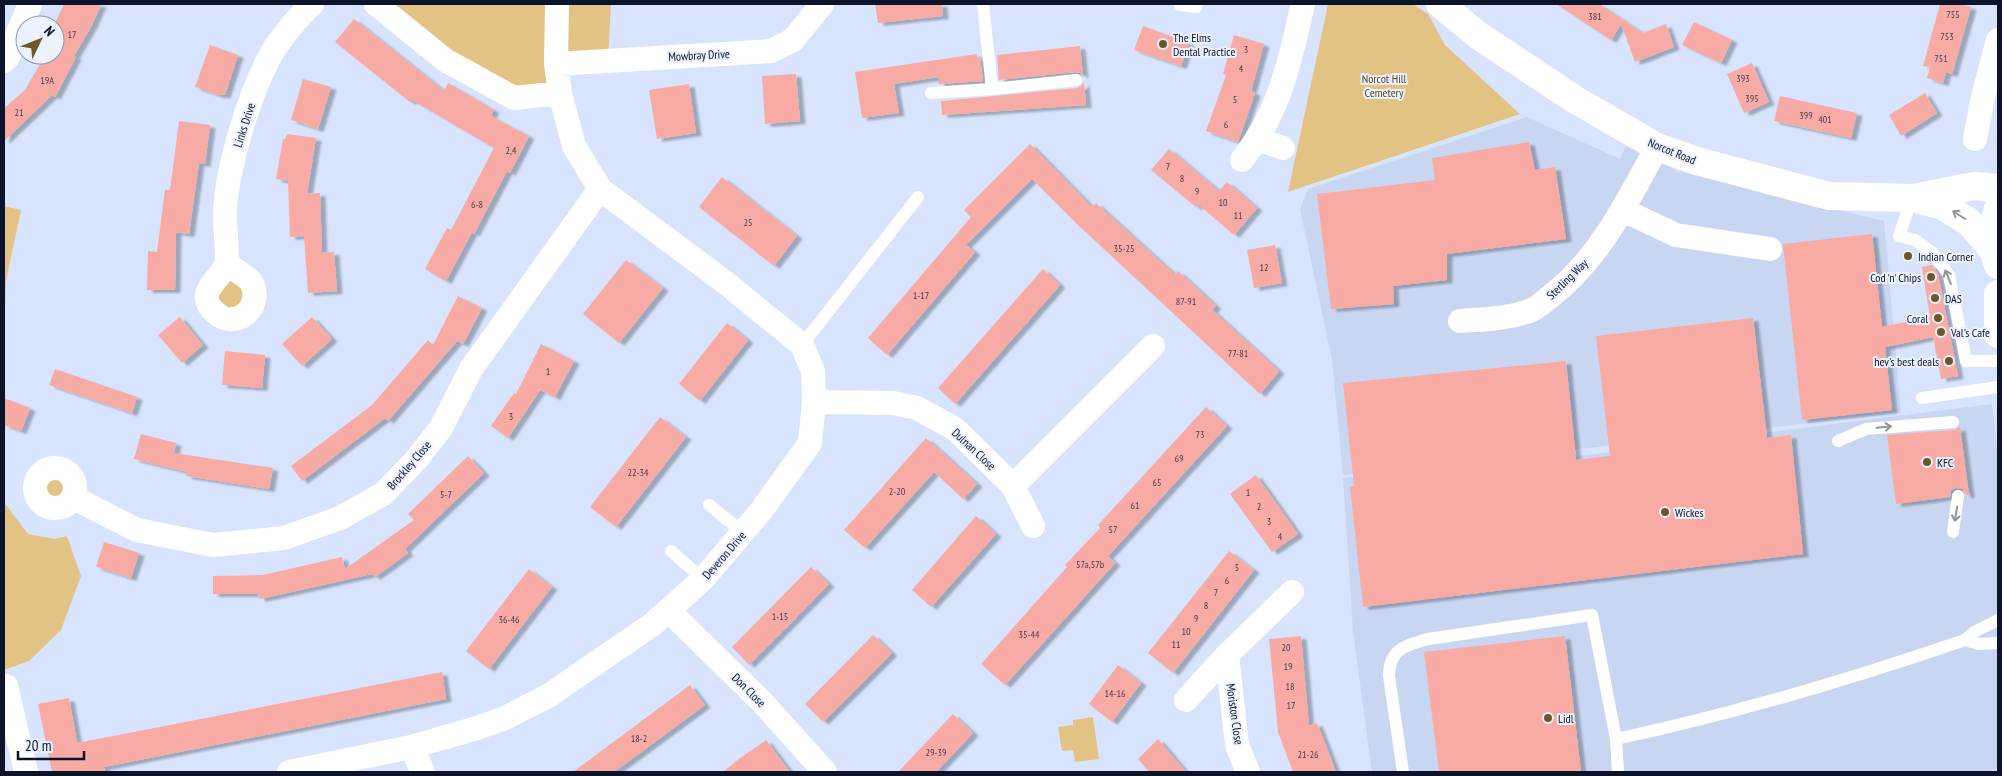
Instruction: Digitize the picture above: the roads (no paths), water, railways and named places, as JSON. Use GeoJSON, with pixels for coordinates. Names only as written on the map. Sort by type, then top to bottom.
{"type":"FeatureCollection","features":[{"type":"Feature","properties":{"kind":"street"},"geometry":{"type":"LineString","coordinates":[[4,61],[8,57],[30,4]]}},
{"type":"Feature","properties":{"kind":"street","name":"Links Drive"},"geometry":{"type":"LineString","coordinates":[[226,264],[225,212],[232,166],[247,111],[268,59],[302,13],[312,4]]}},
{"type":"Feature","properties":{"kind":"street"},"geometry":{"type":"LineString","coordinates":[[376,4],[445,60],[514,98],[560,93]]}},
{"type":"Feature","properties":{"kind":"street"},"geometry":{"type":"LineString","coordinates":[[557,4],[556,64],[560,93],[574,146],[609,195]]}},
{"type":"Feature","properties":{"kind":"street","name":"Mowbray Drive"},"geometry":{"type":"LineString","coordinates":[[556,64],[771,51],[793,40],[822,4]]}},
{"type":"Feature","properties":{"kind":"street"},"geometry":{"type":"LineString","coordinates":[[1242,160],[1258,139],[1285,80],[1303,4]]}},
{"type":"Feature","properties":{"kind":"street","name":"Norcot Road"},"geometry":{"type":"LineString","coordinates":[[1440,4],[1479,36],[1566,94],[1656,146],[1697,161],[1830,196],[1912,198],[1974,186],[1998,188]]}},
{"type":"Feature","properties":{"kind":"street"},"geometry":{"type":"LineString","coordinates":[[1975,139],[1983,97],[1998,40]]}},
{"type":"Feature","properties":{"kind":"street"},"geometry":{"type":"LineString","coordinates":[[1258,139],[1283,148]]}},
{"type":"Feature","properties":{"kind":"street","name":"Sterling Way"},"geometry":{"type":"LineString","coordinates":[[1460,321],[1502,318],[1534,309],[1560,289],[1594,252],[1623,210],[1656,146]]}},
{"type":"Feature","properties":{"kind":"street","name":"Deveron Drive"},"geometry":{"type":"LineString","coordinates":[[289,772],[411,747],[505,718],[548,696],[627,644],[669,611],[703,579],[744,533],[810,443],[814,402],[813,371],[802,345],[726,283],[645,224],[609,195]]}},
{"type":"Feature","properties":{"kind":"street","name":"Brockley Close"},"geometry":{"type":"LineString","coordinates":[[74,498],[138,530],[213,545],[284,538],[340,518],[383,494],[415,461],[441,428],[471,369],[609,195]]}},
{"type":"Feature","properties":{"kind":"street","name":"Norcot Road"},"geometry":{"type":"LineString","coordinates":[[1912,198],[1943,206],[1969,222],[1995,257]]}},
{"type":"Feature","properties":{"kind":"street"},"geometry":{"type":"LineString","coordinates":[[1995,257],[1992,233],[1998,209]]}},
{"type":"Feature","properties":{"kind":"street"},"geometry":{"type":"LineString","coordinates":[[1623,210],[1676,235],[1770,249]]}},
{"type":"Feature","properties":{"kind":"street"},"geometry":{"type":"LineString","coordinates":[[1998,294],[1998,334]]}},
{"type":"Feature","properties":{"kind":"street"},"geometry":{"type":"LineString","coordinates":[[1013,486],[1153,346]]}},
{"type":"Feature","properties":{"kind":"street","name":"Dulnan Close"},"geometry":{"type":"LineString","coordinates":[[814,402],[893,403],[917,408],[955,429],[1013,486],[1033,526]]}},
{"type":"Feature","properties":{"kind":"street","name":"Moriston Close"},"geometry":{"type":"LineString","coordinates":[[1186,700],[1227,655],[1292,592]]}},
{"type":"Feature","properties":{"kind":"street","name":"Don Close"},"geometry":{"type":"LineString","coordinates":[[669,611],[762,702],[825,772]]}},
{"type":"Feature","properties":{"kind":"street","name":"Moriston Close"},"geometry":{"type":"LineString","coordinates":[[1227,655],[1237,745],[1248,772]]}},
{"type":"Feature","properties":{"kind":"street"},"geometry":{"type":"LineString","coordinates":[[6,686],[26,772]]}},
{"type":"Feature","properties":{"kind":"street"},"geometry":{"type":"LineString","coordinates":[[411,747],[423,772]]}},
{"type":"Feature","properties":{"kind":"lane"},"geometry":{"type":"LineString","coordinates":[[983,4],[992,89]]}},
{"type":"Feature","properties":{"kind":"lane"},"geometry":{"type":"LineString","coordinates":[[1180,5],[1196,7],[1197,4]]}},
{"type":"Feature","properties":{"kind":"lane"},"geometry":{"type":"LineString","coordinates":[[930,93],[992,89],[1076,80]]}},
{"type":"Feature","properties":{"kind":"lane"},"geometry":{"type":"LineString","coordinates":[[802,345],[918,197]]}},
{"type":"Feature","properties":{"kind":"lane"},"geometry":{"type":"LineString","coordinates":[[1912,198],[1900,236],[1915,240],[1934,254],[1949,275],[1966,361],[1998,361]]}},
{"type":"Feature","properties":{"kind":"lane"},"geometry":{"type":"LineString","coordinates":[[1922,398],[1998,387]]}},
{"type":"Feature","properties":{"kind":"lane"},"geometry":{"type":"LineString","coordinates":[[1838,441],[1866,429],[1954,422]]}},
{"type":"Feature","properties":{"kind":"lane"},"geometry":{"type":"LineString","coordinates":[[1953,532],[1958,496]]}},
{"type":"Feature","properties":{"kind":"lane"},"geometry":{"type":"LineString","coordinates":[[709,505],[744,533]]}},
{"type":"Feature","properties":{"kind":"lane"},"geometry":{"type":"LineString","coordinates":[[671,552],[703,579]]}},
{"type":"Feature","properties":{"kind":"lane"},"geometry":{"type":"LineString","coordinates":[[1403,772],[1388,676],[1389,666],[1399,650],[1407,645],[1428,639],[1592,615],[1616,739],[1618,772]]}},
{"type":"Feature","properties":{"kind":"lane"},"geometry":{"type":"LineString","coordinates":[[1616,739],[1711,717],[1851,678],[1965,640],[1974,632],[1998,620]]}},
{"type":"Feature","properties":{"kind":"lane"},"geometry":{"type":"LineString","coordinates":[[1965,640],[1979,644],[1998,644]]}},
{"type":"Feature","properties":{"kind":"place","name":"The Elms Dental Practice"},"geometry":{"type":"Point","coordinates":[1163,44]}},
{"type":"Feature","properties":{"kind":"place","name":"Indian Corner"},"geometry":{"type":"Point","coordinates":[1908,256]}},
{"type":"Feature","properties":{"kind":"place","name":"Cod 'n' Chips"},"geometry":{"type":"Point","coordinates":[1931,277]}},
{"type":"Feature","properties":{"kind":"place","name":"DAS"},"geometry":{"type":"Point","coordinates":[1935,298]}},
{"type":"Feature","properties":{"kind":"place","name":"Coral"},"geometry":{"type":"Point","coordinates":[1938,318]}},
{"type":"Feature","properties":{"kind":"place","name":"Val's Cafe"},"geometry":{"type":"Point","coordinates":[1941,332]}},
{"type":"Feature","properties":{"kind":"place","name":"hev's best deals"},"geometry":{"type":"Point","coordinates":[1949,361]}},
{"type":"Feature","properties":{"kind":"place","name":"KFC"},"geometry":{"type":"Point","coordinates":[1927,462]}},
{"type":"Feature","properties":{"kind":"place","name":"Wickes"},"geometry":{"type":"Point","coordinates":[1665,512]}},
{"type":"Feature","properties":{"kind":"place","name":"Lidl"},"geometry":{"type":"Point","coordinates":[1548,718]}},
{"type":"Feature","properties":{"kind":"park label","name":"Norcot Hill Cemetery"},"geometry":{"type":"Point","coordinates":[1384,85]}}]}
